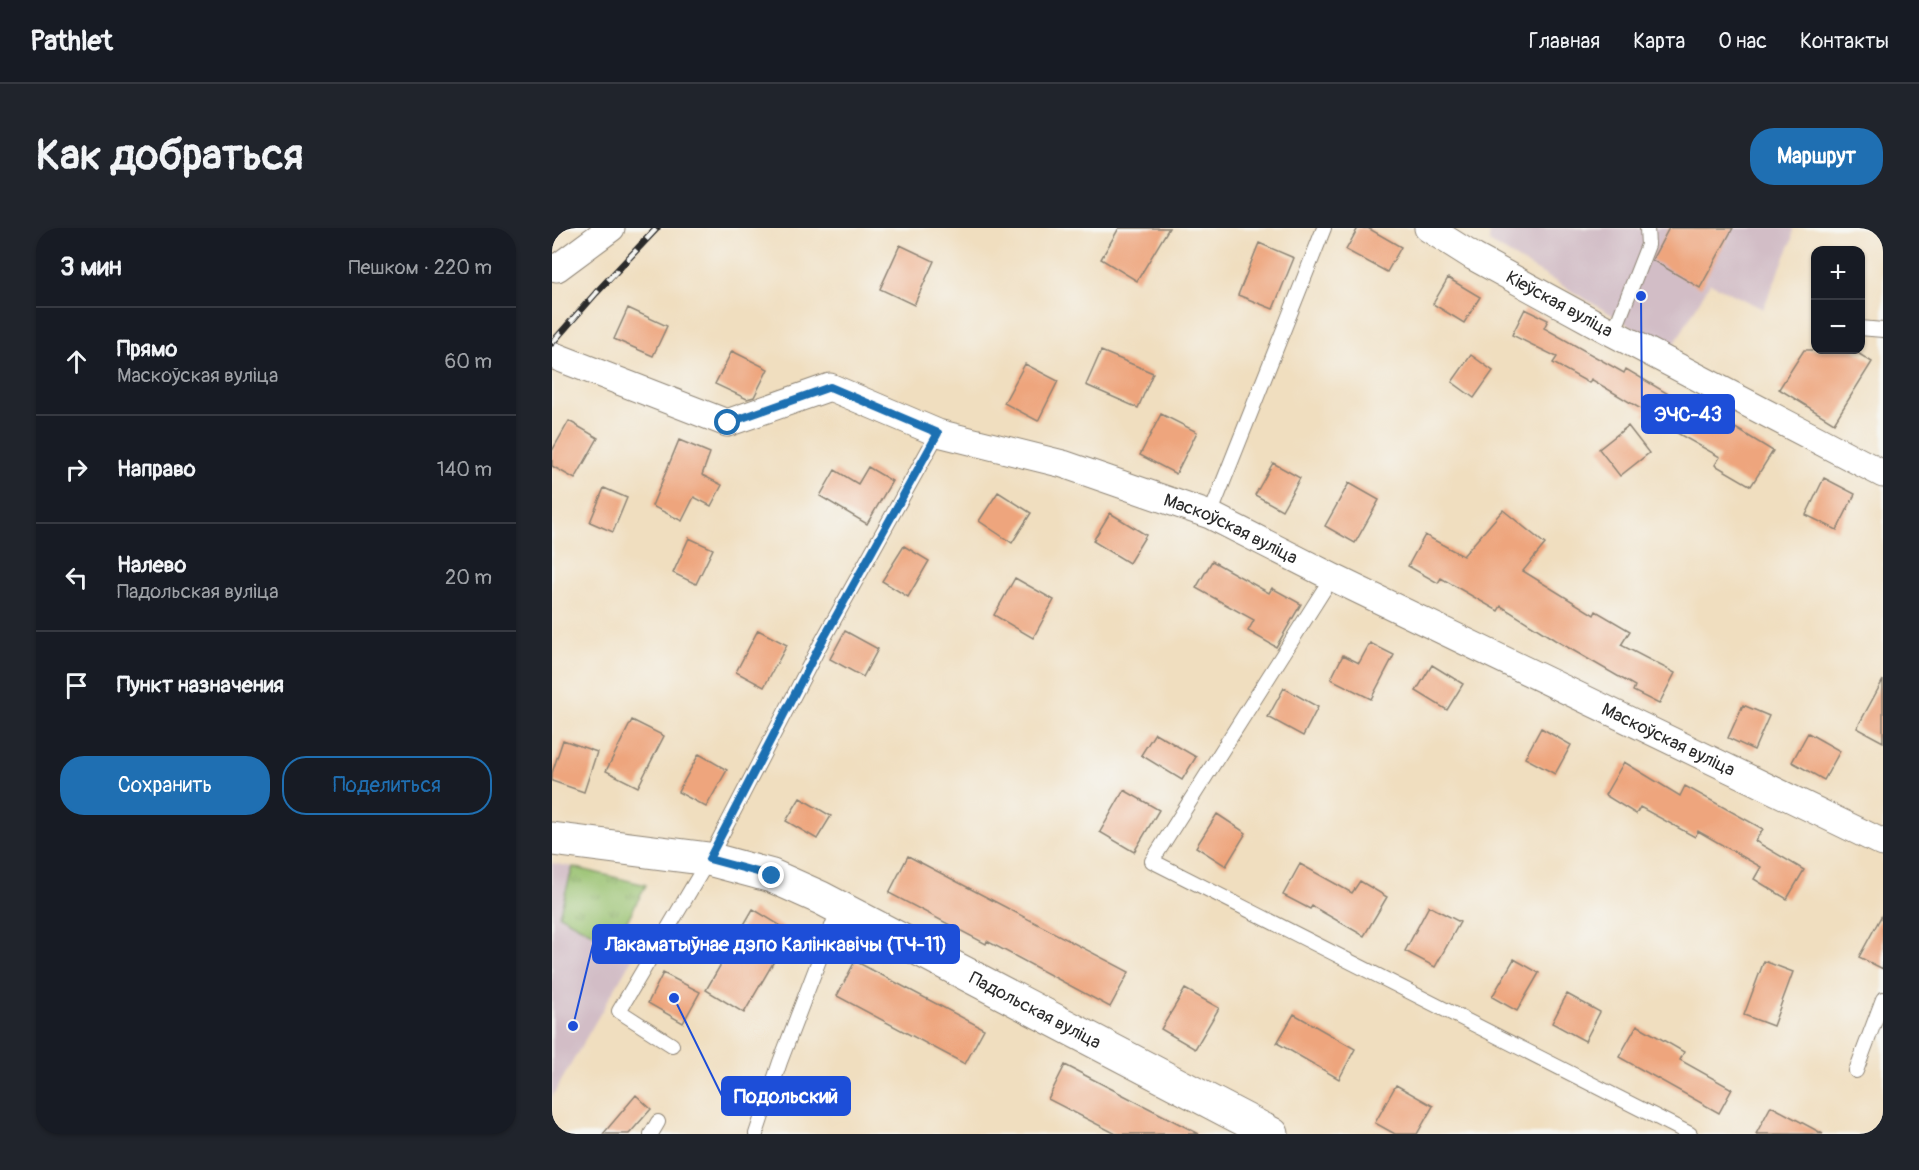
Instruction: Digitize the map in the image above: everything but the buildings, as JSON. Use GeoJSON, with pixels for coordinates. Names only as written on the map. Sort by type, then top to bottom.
{"type":"FeatureCollection","features":[{"type":"Feature","properties":{"kind":"street"},"geometry":{"type":"LineString","coordinates":[[554,273],[611,228]]}},
{"type":"Feature","properties":{"kind":"street","name":"Кіеўская вуліца"},"geometry":{"type":"LineString","coordinates":[[1428,228],[1474,257],[1611,332],[1883,474]]}},
{"type":"Feature","properties":{"kind":"street","name":"Маскоўская вуліца"},"geometry":{"type":"LineString","coordinates":[[552,355],[728,423],[830,387],[938,433],[1064,464],[1210,515],[1332,577],[1883,843]]}},
{"type":"Feature","properties":{"kind":"street","name":"Падольская вуліца"},"geometry":{"type":"LineString","coordinates":[[552,839],[709,859],[772,876],[839,908],[1272,1134]]}},
{"type":"Feature","properties":{"kind":"lane"},"geometry":{"type":"LineString","coordinates":[[1210,515],[1324,228]]}},
{"type":"Feature","properties":{"kind":"lane"},"geometry":{"type":"LineString","coordinates":[[1611,332],[1619,319],[1648,245],[1647,228]]}},
{"type":"Feature","properties":{"kind":"lane"},"geometry":{"type":"LineString","coordinates":[[1865,328],[1883,330]]}},
{"type":"Feature","properties":{"kind":"lane"},"geometry":{"type":"LineString","coordinates":[[672,1045],[619,1011],[709,859],[820,645],[938,433]]}},
{"type":"Feature","properties":{"kind":"lane"},"geometry":{"type":"LineString","coordinates":[[1332,577],[1152,861],[1690,1134]]}},
{"type":"Feature","properties":{"kind":"lane"},"geometry":{"type":"LineString","coordinates":[[756,1134],[780,1062],[839,908]]}},
{"type":"Feature","properties":{"kind":"lane"},"geometry":{"type":"LineString","coordinates":[[1856,1071],[1883,999]]}},
{"type":"Feature","properties":{"kind":"shaded area"},"geometry":{"type":"Polygon","coordinates":[[[1490,228],[1793,228],[1792,240],[1763,309],[1710,283],[1671,350],[1489,242],[1490,228]]]}},
{"type":"Feature","properties":{"kind":"shaded area"},"geometry":{"type":"Polygon","coordinates":[[[552,863],[573,867],[559,915],[634,955],[552,1097],[552,863]]]}},
{"type":"Feature","properties":{"kind":"green space"},"geometry":{"type":"Polygon","coordinates":[[[573,867],[646,885],[614,945],[559,915],[573,867]]]}},
{"type":"Feature","properties":{"kind":"railway"},"geometry":{"type":"LineString","coordinates":[[552,343],[657,228]]}},
{"type":"Feature","properties":{"kind":"place","name":"ЭЧС-43"},"geometry":{"type":"Point","coordinates":[1641,296]}},
{"type":"Feature","properties":{"kind":"place","name":"Подольский"},"geometry":{"type":"Point","coordinates":[674,998]}},
{"type":"Feature","properties":{"kind":"place","name":"Лакаматыўнае дэпо Калінкавічы (ТЧ-11)"},"geometry":{"type":"Point","coordinates":[573,1026]}},
{"type":"Feature","properties":{"kind":"route"},"geometry":{"type":"LineString","coordinates":[[728,423],[830,387],[938,433],[820,645],[709,859],[772,876]]}}]}
